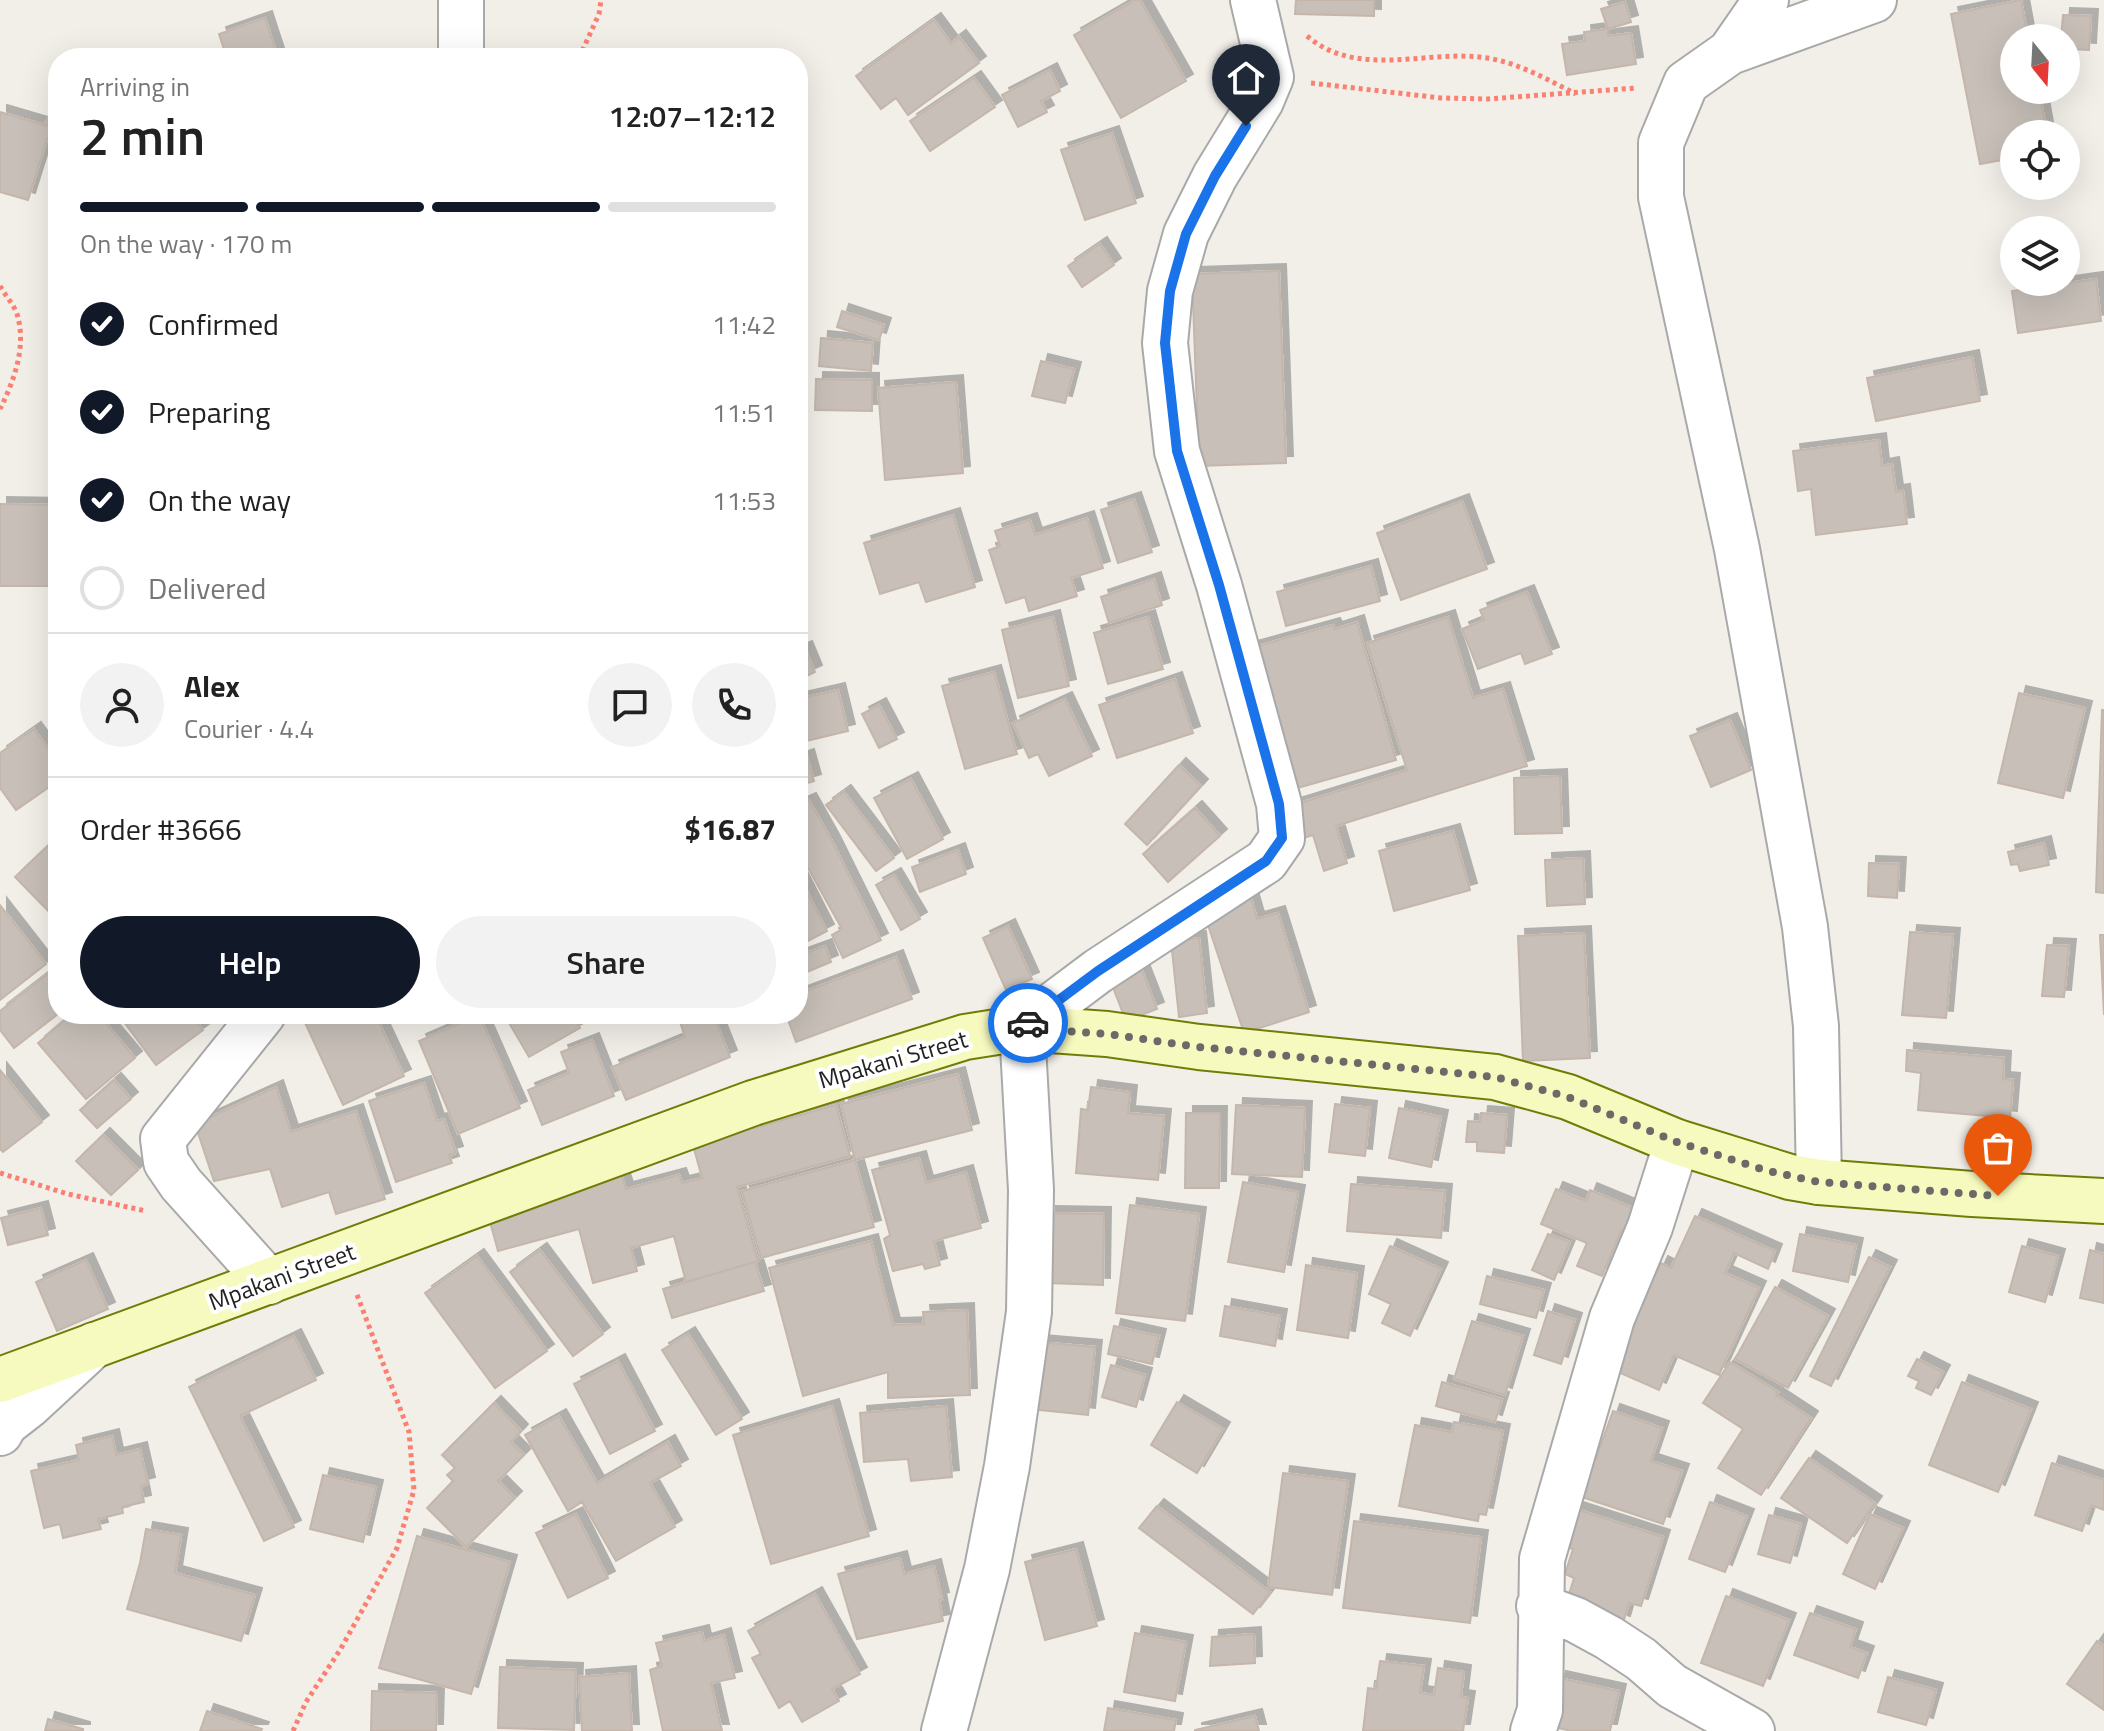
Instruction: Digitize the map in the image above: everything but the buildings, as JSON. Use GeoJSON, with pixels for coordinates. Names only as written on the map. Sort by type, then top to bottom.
{"type":"FeatureCollection","features":[{"type":"Feature","properties":{"kind":"street"},"geometry":{"type":"LineString","coordinates":[[461,0],[461,48]]}},
{"type":"Feature","properties":{"kind":"street"},"geometry":{"type":"LineString","coordinates":[[944,1731],[987,1569],[1007,1466],[1029,1312],[1031,1190],[1022,1028],[1098,971],[1266,861],[1282,838],[1279,804],[1219,585],[1177,451],[1165,343],[1170,291],[1186,234],[1215,176],[1261,101],[1271,77],[1253,0]]}},
{"type":"Feature","properties":{"kind":"street"},"geometry":{"type":"LineString","coordinates":[[1730,52],[1766,0]]}},
{"type":"Feature","properties":{"kind":"street"},"geometry":{"type":"LineString","coordinates":[[1819,1182],[1816,1026],[1805,927],[1737,549],[1661,197],[1661,143],[1686,83],[1730,52],[1874,0]]}},
{"type":"Feature","properties":{"kind":"street"},"geometry":{"type":"LineString","coordinates":[[255,1024],[163,1139],[166,1162],[181,1184],[269,1282]]}},
{"type":"Feature","properties":{"kind":"street","name":"Mpakani Street"},"geometry":{"type":"LineString","coordinates":[[0,1380],[753,1103],[965,1037],[1022,1028],[1107,1034],[1199,1047],[1495,1077],[1568,1097],[1677,1142],[1768,1171],[1819,1182],[2104,1201]]}},
{"type":"Feature","properties":{"kind":"street"},"geometry":{"type":"LineString","coordinates":[[1533,1731],[1540,1710],[1542,1559],[1612,1318],[1650,1227],[1677,1142]]}},
{"type":"Feature","properties":{"kind":"street"},"geometry":{"type":"LineString","coordinates":[[0,1433],[5,1424],[94,1345]]}},
{"type":"Feature","properties":{"kind":"street"},"geometry":{"type":"LineString","coordinates":[[1539,1606],[1576,1620],[1609,1638],[1641,1659],[1672,1686],[1752,1731]]}},
{"type":"Feature","properties":{"kind":"path"},"geometry":{"type":"LineString","coordinates":[[584,48],[599,14],[601,0]]}},
{"type":"Feature","properties":{"kind":"path"},"geometry":{"type":"LineString","coordinates":[[1305,34],[1316,43],[1342,54],[1369,61],[1482,57],[1514,65],[1577,94]]}},
{"type":"Feature","properties":{"kind":"path"},"geometry":{"type":"LineString","coordinates":[[1271,77],[1441,98],[1488,99],[1686,83]]}},
{"type":"Feature","properties":{"kind":"path"},"geometry":{"type":"LineString","coordinates":[[0,286],[17,313],[21,341],[11,387],[0,409]]}},
{"type":"Feature","properties":{"kind":"path"},"geometry":{"type":"LineString","coordinates":[[0,1173],[68,1194],[144,1210],[159,1217]]}},
{"type":"Feature","properties":{"kind":"path"},"geometry":{"type":"LineString","coordinates":[[293,1731],[306,1702],[340,1650],[397,1548],[414,1490],[409,1432],[342,1256]]}},
{"type":"Feature","properties":{"kind":"way so far"},"geometry":{"type":"LineString","coordinates":[[1028,1023],[1022,1028],[1107,1034],[1199,1047],[1495,1077],[1568,1097],[1677,1142],[1790,1177],[1998,1196]]}},
{"type":"Feature","properties":{"kind":"route"},"geometry":{"type":"LineString","coordinates":[[1028,1023],[1098,971],[1266,861],[1282,838],[1279,804],[1219,585],[1177,451],[1165,343],[1170,291],[1186,234],[1215,176],[1246,126]]}}]}
